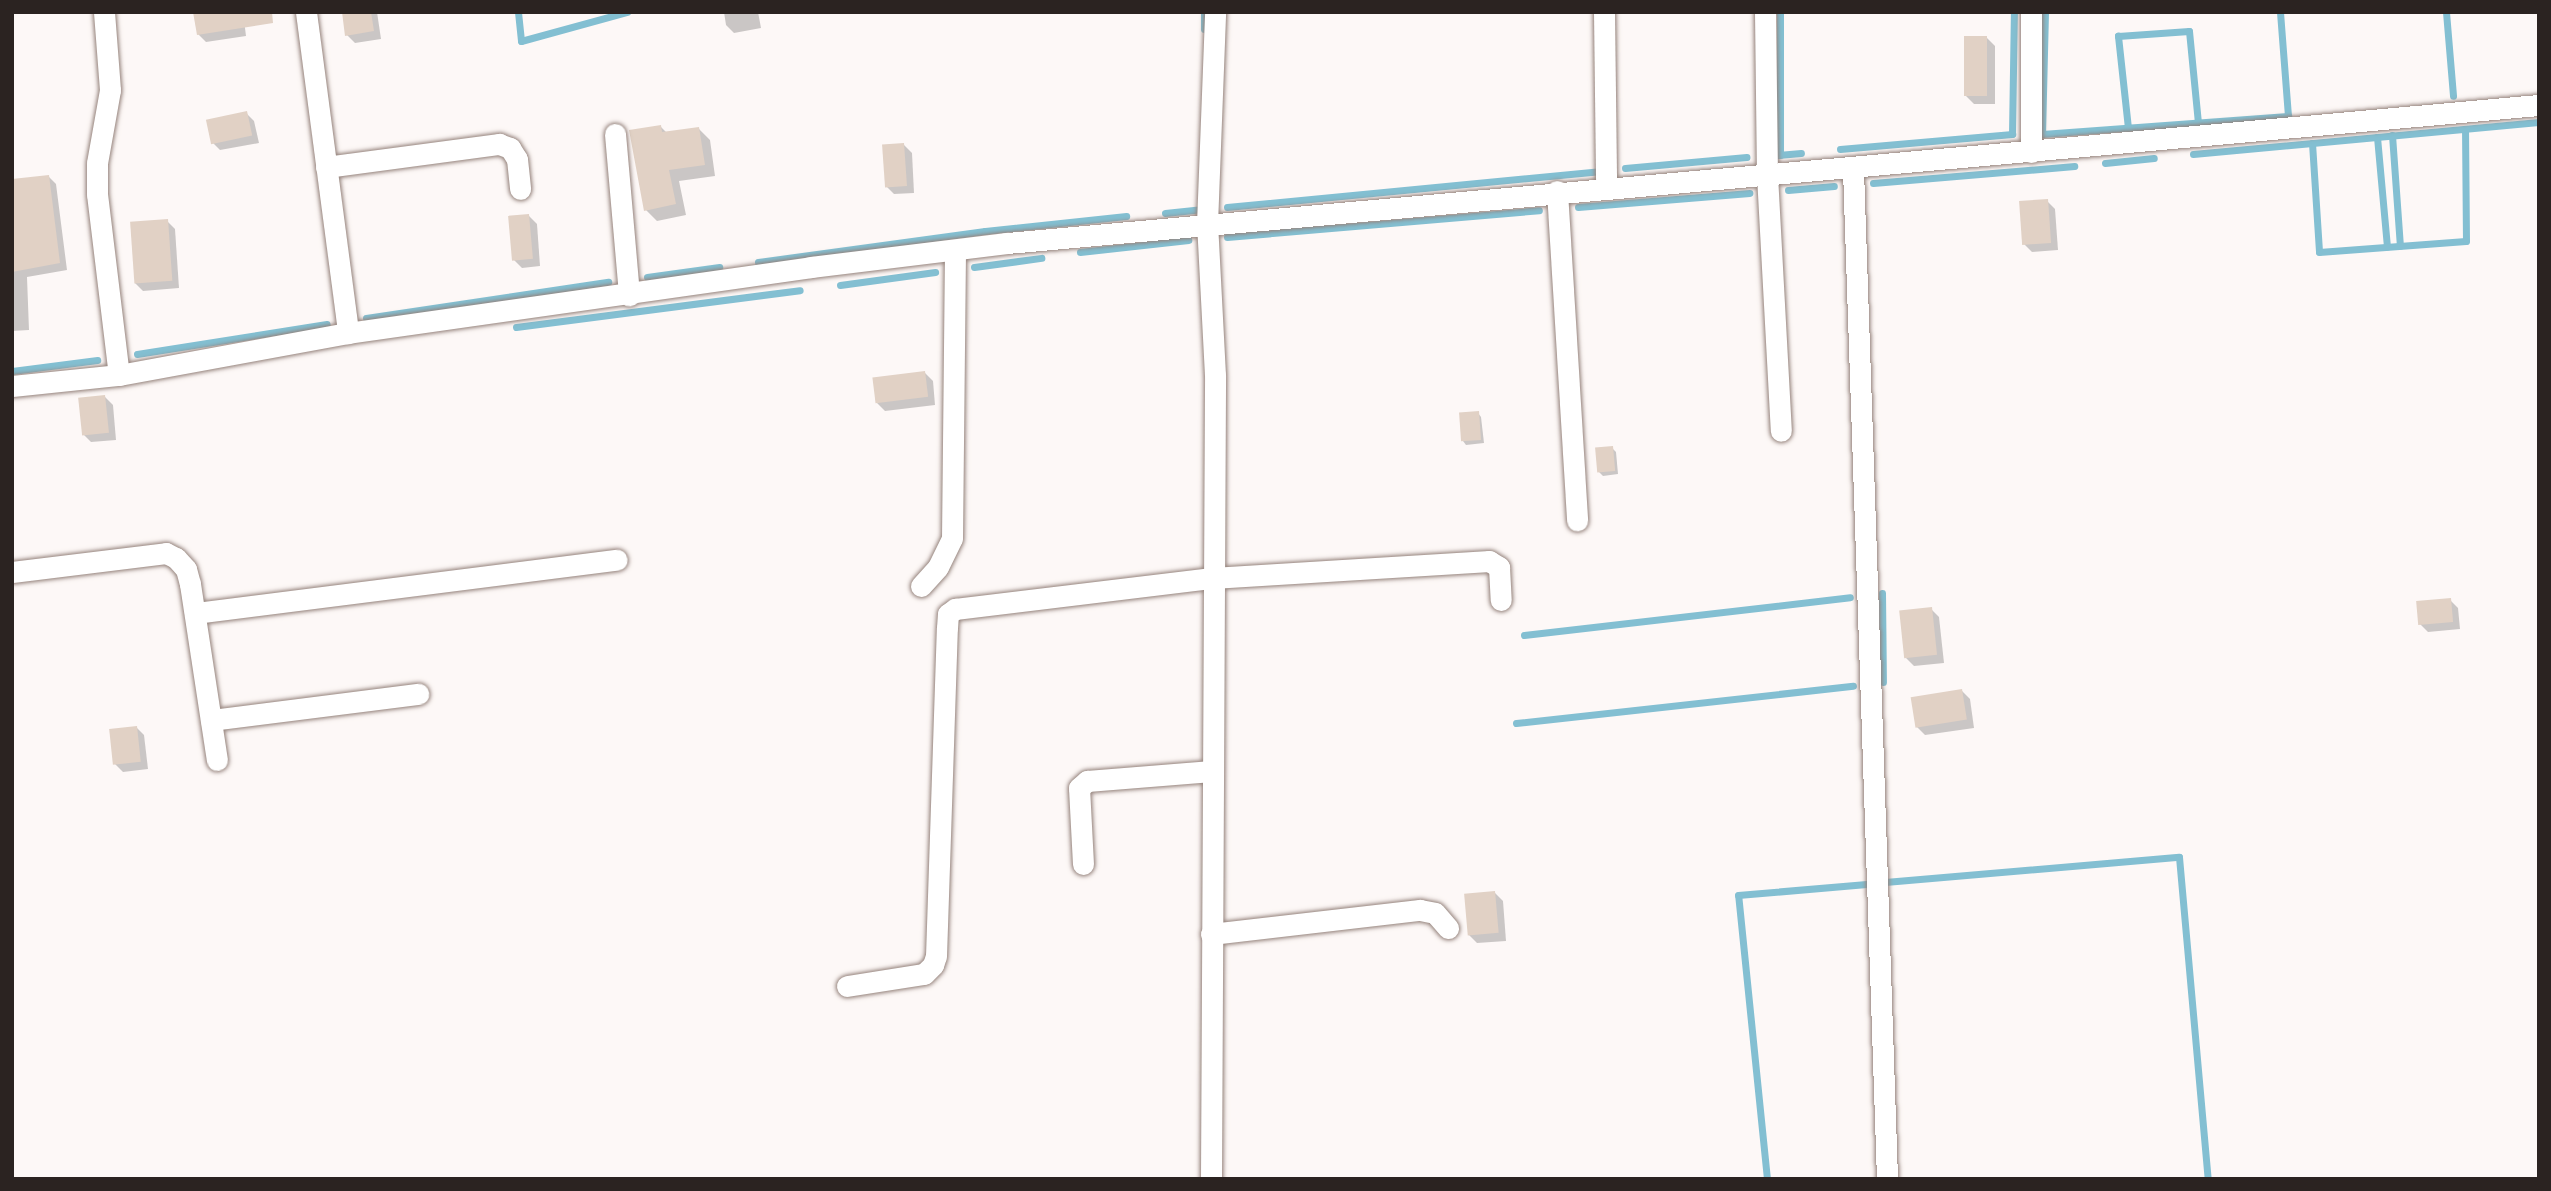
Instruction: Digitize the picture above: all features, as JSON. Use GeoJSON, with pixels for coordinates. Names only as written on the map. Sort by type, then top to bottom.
{"type":"FeatureCollection","features":[{"type":"Feature","properties":{"kind":"street"},"geometry":{"type":"LineString","coordinates":[[104,12],[110,90],[97,163],[97,194],[120,375]]}},
{"type":"Feature","properties":{"kind":"street"},"geometry":{"type":"LineString","coordinates":[[306,12],[348,333]]}},
{"type":"Feature","properties":{"kind":"street"},"geometry":{"type":"LineString","coordinates":[[1211,1179],[1210,934],[1215,375],[1207,224],[1215,12]]}},
{"type":"Feature","properties":{"kind":"street"},"geometry":{"type":"LineString","coordinates":[[1604,12],[1606,188]]}},
{"type":"Feature","properties":{"kind":"street"},"geometry":{"type":"LineString","coordinates":[[1765,12],[1767,175],[1781,431]]}},
{"type":"Feature","properties":{"kind":"street"},"geometry":{"type":"LineString","coordinates":[[2031,12],[2031,152]]}},
{"type":"Feature","properties":{"kind":"street"},"geometry":{"type":"LineString","coordinates":[[12,386],[120,375],[348,333],[811,267],[955,250],[1557,191],[1853,169],[2539,105]]}},
{"type":"Feature","properties":{"kind":"street"},"geometry":{"type":"LineString","coordinates":[[615,134],[629,295]]}},
{"type":"Feature","properties":{"kind":"street"},"geometry":{"type":"LineString","coordinates":[[327,167],[499,145],[510,148],[517,159],[520,190]]}},
{"type":"Feature","properties":{"kind":"street"},"geometry":{"type":"LineString","coordinates":[[1853,169],[1887,1179]]}},
{"type":"Feature","properties":{"kind":"street"},"geometry":{"type":"LineString","coordinates":[[1557,191],[1577,520]]}},
{"type":"Feature","properties":{"kind":"street"},"geometry":{"type":"LineString","coordinates":[[921,586],[938,567],[951,538],[955,250]]}},
{"type":"Feature","properties":{"kind":"street"},"geometry":{"type":"LineString","coordinates":[[12,572],[166,553],[176,558],[186,569],[195,613],[217,760]]}},
{"type":"Feature","properties":{"kind":"street"},"geometry":{"type":"LineString","coordinates":[[195,613],[617,560]]}},
{"type":"Feature","properties":{"kind":"street"},"geometry":{"type":"LineString","coordinates":[[847,986],[924,974],[933,965],[936,956],[948,614],[955,608],[1212,578],[1489,561],[1499,567],[1501,600]]}},
{"type":"Feature","properties":{"kind":"street"},"geometry":{"type":"LineString","coordinates":[[211,720],[418,694]]}},
{"type":"Feature","properties":{"kind":"street"},"geometry":{"type":"LineString","coordinates":[[1083,864],[1079,788],[1087,781],[1212,771]]}},
{"type":"Feature","properties":{"kind":"street"},"geometry":{"type":"LineString","coordinates":[[1210,934],[1420,910],[1435,912],[1448,928]]}},
{"type":"Feature","properties":{"kind":"building"},"geometry":{"type":"Polygon","coordinates":[[[193,12],[272,12],[273,23],[197,35],[193,12]]]}},
{"type":"Feature","properties":{"kind":"building"},"geometry":{"type":"Polygon","coordinates":[[[342,12],[371,12],[374,31],[345,36],[342,12]]]}},
{"type":"Feature","properties":{"kind":"building"},"geometry":{"type":"Polygon","coordinates":[[[1964,36],[1987,36],[1987,96],[1964,96],[1964,36]]]}},
{"type":"Feature","properties":{"kind":"building"},"geometry":{"type":"Polygon","coordinates":[[[247,111],[252,135],[211,144],[206,120],[247,111]]]}},
{"type":"Feature","properties":{"kind":"building"},"geometry":{"type":"Polygon","coordinates":[[[661,125],[662,132],[699,127],[705,165],[669,170],[676,204],[644,211],[629,130],[661,125]]]}},
{"type":"Feature","properties":{"kind":"building"},"geometry":{"type":"Polygon","coordinates":[[[904,143],[907,186],[885,187],[882,145],[904,143]]]}},
{"type":"Feature","properties":{"kind":"building"},"geometry":{"type":"Polygon","coordinates":[[[49,175],[60,263],[12,272],[12,179],[49,175]]]}},
{"type":"Feature","properties":{"kind":"building"},"geometry":{"type":"Polygon","coordinates":[[[2048,199],[2051,243],[2022,245],[2019,201],[2048,199]]]}},
{"type":"Feature","properties":{"kind":"building"},"geometry":{"type":"Polygon","coordinates":[[[529,214],[533,259],[512,261],[508,216],[529,214]]]}},
{"type":"Feature","properties":{"kind":"building"},"geometry":{"type":"Polygon","coordinates":[[[168,219],[172,281],[134,283],[130,222],[168,219]]]}},
{"type":"Feature","properties":{"kind":"building"},"geometry":{"type":"Polygon","coordinates":[[[925,371],[928,397],[876,403],[872,377],[925,371]]]}},
{"type":"Feature","properties":{"kind":"building"},"geometry":{"type":"Polygon","coordinates":[[[105,395],[109,433],[82,436],[78,398],[105,395]]]}},
{"type":"Feature","properties":{"kind":"building"},"geometry":{"type":"Polygon","coordinates":[[[1479,411],[1481,440],[1461,441],[1459,412],[1479,411]]]}},
{"type":"Feature","properties":{"kind":"building"},"geometry":{"type":"Polygon","coordinates":[[[1613,446],[1615,471],[1597,472],[1595,448],[1613,446]]]}},
{"type":"Feature","properties":{"kind":"building"},"geometry":{"type":"Polygon","coordinates":[[[2451,598],[2453,622],[2418,625],[2416,601],[2451,598]]]}},
{"type":"Feature","properties":{"kind":"building"},"geometry":{"type":"Polygon","coordinates":[[[1932,607],[1937,655],[1904,658],[1899,610],[1932,607]]]}},
{"type":"Feature","properties":{"kind":"building"},"geometry":{"type":"Polygon","coordinates":[[[1962,689],[1967,720],[1915,728],[1911,697],[1962,689]]]}},
{"type":"Feature","properties":{"kind":"building"},"geometry":{"type":"Polygon","coordinates":[[[137,726],[141,762],[113,765],[109,729],[137,726]]]}},
{"type":"Feature","properties":{"kind":"building"},"geometry":{"type":"Polygon","coordinates":[[[1495,891],[1499,933],[1468,936],[1464,894],[1495,891]]]}},
{"type":"Feature","properties":{"kind":"waterway"},"geometry":{"type":"LineString","coordinates":[[518,12],[521,41],[627,12]]}},
{"type":"Feature","properties":{"kind":"waterway"},"geometry":{"type":"LineString","coordinates":[[1204,12],[1204,29]]}},
{"type":"Feature","properties":{"kind":"waterway"},"geometry":{"type":"LineString","coordinates":[[1780,12],[1780,155]]}},
{"type":"Feature","properties":{"kind":"waterway"},"geometry":{"type":"LineString","coordinates":[[1840,149],[2012,134],[2014,12]]}},
{"type":"Feature","properties":{"kind":"waterway"},"geometry":{"type":"LineString","coordinates":[[2045,12],[2042,134],[2288,116],[2280,12]]}},
{"type":"Feature","properties":{"kind":"waterway"},"geometry":{"type":"LineString","coordinates":[[2446,12],[2453,96]]}},
{"type":"Feature","properties":{"kind":"waterway"},"geometry":{"type":"LineString","coordinates":[[2128,128],[2118,36],[2189,31],[2198,123]]}},
{"type":"Feature","properties":{"kind":"waterway"},"geometry":{"type":"LineString","coordinates":[[2193,154],[2539,122]]}},
{"type":"Feature","properties":{"kind":"waterway"},"geometry":{"type":"LineString","coordinates":[[2312,143],[2319,252],[2466,241],[2465,129]]}},
{"type":"Feature","properties":{"kind":"waterway"},"geometry":{"type":"LineString","coordinates":[[2392,135],[2400,246]]}},
{"type":"Feature","properties":{"kind":"waterway"},"geometry":{"type":"LineString","coordinates":[[2377,137],[2387,247]]}},
{"type":"Feature","properties":{"kind":"waterway"},"geometry":{"type":"LineString","coordinates":[[1778,155],[1801,153]]}},
{"type":"Feature","properties":{"kind":"waterway"},"geometry":{"type":"LineString","coordinates":[[1625,168],[1747,157]]}},
{"type":"Feature","properties":{"kind":"waterway"},"geometry":{"type":"LineString","coordinates":[[2105,163],[2154,158]]}},
{"type":"Feature","properties":{"kind":"waterway"},"geometry":{"type":"LineString","coordinates":[[1873,183],[2074,166]]}},
{"type":"Feature","properties":{"kind":"waterway"},"geometry":{"type":"LineString","coordinates":[[1227,207],[1599,171]]}},
{"type":"Feature","properties":{"kind":"waterway"},"geometry":{"type":"LineString","coordinates":[[1788,190],[1834,186]]}},
{"type":"Feature","properties":{"kind":"waterway"},"geometry":{"type":"LineString","coordinates":[[1578,207],[1749,193]]}},
{"type":"Feature","properties":{"kind":"waterway"},"geometry":{"type":"LineString","coordinates":[[1165,213],[1201,209]]}},
{"type":"Feature","properties":{"kind":"waterway"},"geometry":{"type":"LineString","coordinates":[[1227,237],[1539,210]]}},
{"type":"Feature","properties":{"kind":"waterway"},"geometry":{"type":"LineString","coordinates":[[758,262],[985,231],[1126,216]]}},
{"type":"Feature","properties":{"kind":"waterway"},"geometry":{"type":"LineString","coordinates":[[1080,252],[1188,240]]}},
{"type":"Feature","properties":{"kind":"waterway"},"geometry":{"type":"LineString","coordinates":[[974,267],[1041,258]]}},
{"type":"Feature","properties":{"kind":"waterway"},"geometry":{"type":"LineString","coordinates":[[647,277],[719,267]]}},
{"type":"Feature","properties":{"kind":"waterway"},"geometry":{"type":"LineString","coordinates":[[840,285],[935,272]]}},
{"type":"Feature","properties":{"kind":"waterway"},"geometry":{"type":"LineString","coordinates":[[366,318],[608,282]]}},
{"type":"Feature","properties":{"kind":"waterway"},"geometry":{"type":"LineString","coordinates":[[516,327],[800,290]]}},
{"type":"Feature","properties":{"kind":"waterway"},"geometry":{"type":"LineString","coordinates":[[137,354],[327,324]]}},
{"type":"Feature","properties":{"kind":"waterway"},"geometry":{"type":"LineString","coordinates":[[12,371],[97,360]]}},
{"type":"Feature","properties":{"kind":"waterway"},"geometry":{"type":"LineString","coordinates":[[1882,593],[1883,682]]}},
{"type":"Feature","properties":{"kind":"waterway"},"geometry":{"type":"LineString","coordinates":[[1524,635],[1850,597]]}},
{"type":"Feature","properties":{"kind":"waterway"},"geometry":{"type":"LineString","coordinates":[[1516,723],[1853,686]]}},
{"type":"Feature","properties":{"kind":"waterway"},"geometry":{"type":"LineString","coordinates":[[1885,882],[2179,857],[2208,1179]]}},
{"type":"Feature","properties":{"kind":"waterway"},"geometry":{"type":"LineString","coordinates":[[1767,1179],[1738,895],[1867,884]]}}]}
